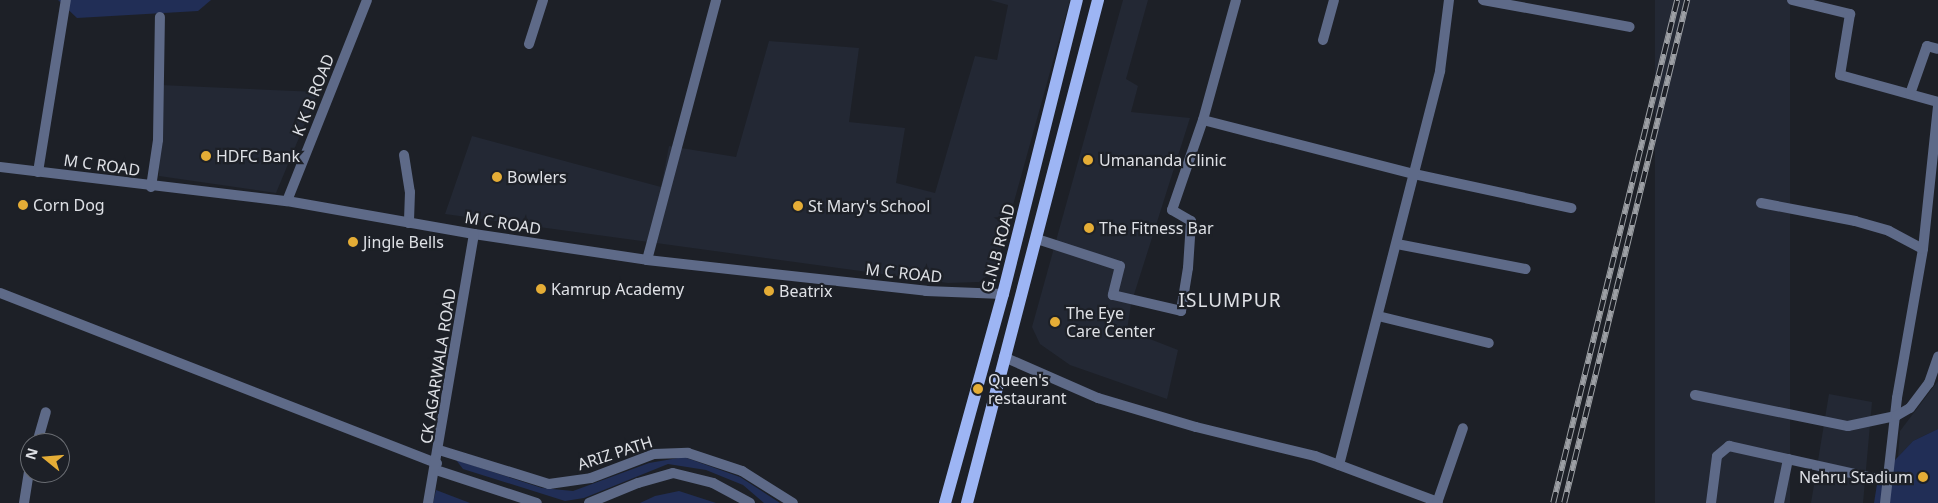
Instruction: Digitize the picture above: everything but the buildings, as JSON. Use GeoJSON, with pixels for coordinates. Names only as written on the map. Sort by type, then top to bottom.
{"type":"FeatureCollection","features":[{"type":"Feature","properties":{"kind":"main road","name":"G.N.B ROAD"},"geometry":{"type":"LineString","coordinates":[[945,503],[1003,294],[1077,0]]}},
{"type":"Feature","properties":{"kind":"main road"},"geometry":{"type":"LineString","coordinates":[[967,503],[1098,0]]}},
{"type":"Feature","properties":{"kind":"street"},"geometry":{"type":"LineString","coordinates":[[38,172],[66,0]]}},
{"type":"Feature","properties":{"kind":"street","name":"K K B ROAD"},"geometry":{"type":"LineString","coordinates":[[287,201],[367,0]]}},
{"type":"Feature","properties":{"kind":"street"},"geometry":{"type":"LineString","coordinates":[[529,44],[544,0]]}},
{"type":"Feature","properties":{"kind":"street"},"geometry":{"type":"LineString","coordinates":[[647,260],[716,0]]}},
{"type":"Feature","properties":{"kind":"street"},"geometry":{"type":"LineString","coordinates":[[1037,239],[1120,266],[1113,295],[1181,311],[1188,275],[1191,221],[1172,210],[1203,120],[1236,0]]}},
{"type":"Feature","properties":{"kind":"street"},"geometry":{"type":"LineString","coordinates":[[1323,40],[1334,0]]}},
{"type":"Feature","properties":{"kind":"street"},"geometry":{"type":"LineString","coordinates":[[1339,465],[1440,71],[1449,0]]}},
{"type":"Feature","properties":{"kind":"street"},"geometry":{"type":"LineString","coordinates":[[1483,0],[1630,27]]}},
{"type":"Feature","properties":{"kind":"street"},"geometry":{"type":"LineString","coordinates":[[1792,0],[1850,14],[1840,75],[1938,102]]}},
{"type":"Feature","properties":{"kind":"street"},"geometry":{"type":"LineString","coordinates":[[151,187],[158,140],[160,17]]}},
{"type":"Feature","properties":{"kind":"street"},"geometry":{"type":"LineString","coordinates":[[1910,94],[1927,46],[1938,48]]}},
{"type":"Feature","properties":{"kind":"street"},"geometry":{"type":"LineString","coordinates":[[1885,503],[1896,416],[1923,249],[1938,106]]}},
{"type":"Feature","properties":{"kind":"street"},"geometry":{"type":"LineString","coordinates":[[1203,120],[1414,174],[1571,208]]}},
{"type":"Feature","properties":{"kind":"street"},"geometry":{"type":"LineString","coordinates":[[404,155],[410,192],[409,223]]}},
{"type":"Feature","properties":{"kind":"street","name":"M C ROAD"},"geometry":{"type":"LineString","coordinates":[[0,167],[151,187],[287,201],[474,234],[647,260],[926,291],[1003,294]]}},
{"type":"Feature","properties":{"kind":"street"},"geometry":{"type":"LineString","coordinates":[[1760,202],[1855,221],[1888,232],[1923,249]]}},
{"type":"Feature","properties":{"kind":"street","name":"CK AGARWALA ROAD"},"geometry":{"type":"LineString","coordinates":[[428,503],[439,450],[474,234]]}},
{"type":"Feature","properties":{"kind":"street"},"geometry":{"type":"LineString","coordinates":[[1396,244],[1526,268]]}},
{"type":"Feature","properties":{"kind":"street"},"geometry":{"type":"LineString","coordinates":[[0,293],[436,467],[537,503]]}},
{"type":"Feature","properties":{"kind":"street"},"geometry":{"type":"LineString","coordinates":[[1378,316],[1489,343]]}},
{"type":"Feature","properties":{"kind":"street"},"geometry":{"type":"LineString","coordinates":[[1004,357],[1098,398],[1339,465],[1438,503],[1463,428]]}},
{"type":"Feature","properties":{"kind":"street"},"geometry":{"type":"LineString","coordinates":[[1695,395],[1848,426],[1896,416],[1916,401],[1929,383],[1938,357]]}},
{"type":"Feature","properties":{"kind":"street"},"geometry":{"type":"LineString","coordinates":[[40,433],[46,412]]}},
{"type":"Feature","properties":{"kind":"street"},"geometry":{"type":"LineString","coordinates":[[1711,503],[1717,456],[1721,450],[1729,446],[1887,481]]}},
{"type":"Feature","properties":{"kind":"street","name":"ARIZ PATH"},"geometry":{"type":"LineString","coordinates":[[439,450],[549,484],[591,478],[654,454],[688,453],[742,471],[794,503]]}},
{"type":"Feature","properties":{"kind":"street"},"geometry":{"type":"LineString","coordinates":[[1779,503],[1788,459]]}},
{"type":"Feature","properties":{"kind":"street"},"geometry":{"type":"LineString","coordinates":[[589,503],[638,483],[673,473],[713,483],[750,503]]}},
{"type":"Feature","properties":{"kind":"street"},"geometry":{"type":"LineString","coordinates":[[24,503],[27,483]]}},
{"type":"Feature","properties":{"kind":"shaded area"},"geometry":{"type":"Polygon","coordinates":[[[58,0],[211,0],[198,11],[77,18],[58,0]]]}},
{"type":"Feature","properties":{"kind":"shaded area"},"geometry":{"type":"Polygon","coordinates":[[[990,0],[1070,0],[995,270],[979,282],[948,283],[445,214],[472,136],[661,187],[669,146],[736,157],[769,41],[859,48],[849,122],[905,128],[896,183],[935,193],[975,56],[997,60],[1008,5],[990,0]]]}},
{"type":"Feature","properties":{"kind":"shaded area"},"geometry":{"type":"Polygon","coordinates":[[[1123,0],[1148,0],[1126,79],[1138,86],[1131,112],[1190,118],[1131,304],[1127,330],[1178,350],[1167,399],[1070,365],[1040,344],[1032,327],[1123,0]]]}},
{"type":"Feature","properties":{"kind":"shaded area"},"geometry":{"type":"Polygon","coordinates":[[[1655,0],[1790,0],[1790,503],[1655,503],[1655,0]]]}},
{"type":"Feature","properties":{"kind":"shaded area"},"geometry":{"type":"Polygon","coordinates":[[[160,85],[318,92],[276,193],[159,176],[160,85]]]}},
{"type":"Feature","properties":{"kind":"shaded area"},"geometry":{"type":"Polygon","coordinates":[[[1938,381],[1938,429],[1913,441],[1898,457],[1900,431],[1938,381]]]}},
{"type":"Feature","properties":{"kind":"shaded area"},"geometry":{"type":"Polygon","coordinates":[[[1829,394],[1872,402],[1863,503],[1811,503],[1829,394]]]}},
{"type":"Feature","properties":{"kind":"shaded area"},"geometry":{"type":"Polygon","coordinates":[[[1938,429],[1938,503],[1874,503],[1878,478],[1913,441],[1938,429]]]}},
{"type":"Feature","properties":{"kind":"shaded area"},"geometry":{"type":"Polygon","coordinates":[[[684,457],[740,477],[780,503],[764,503],[743,485],[706,470],[668,464],[584,498],[565,501],[463,469],[456,460],[542,488],[573,491],[649,463],[684,457]]]}},
{"type":"Feature","properties":{"kind":"shaded area"},"geometry":{"type":"Polygon","coordinates":[[[436,490],[470,503],[433,503],[436,490]]]}},
{"type":"Feature","properties":{"kind":"shaded area"},"geometry":{"type":"Polygon","coordinates":[[[679,491],[716,503],[640,503],[655,496],[679,491]]]}},
{"type":"Feature","properties":{"kind":"railway"},"geometry":{"type":"LineString","coordinates":[[1553,503],[1677,0]]}},
{"type":"Feature","properties":{"kind":"railway"},"geometry":{"type":"LineString","coordinates":[[1564,503],[1687,0]]}},
{"type":"Feature","properties":{"kind":"place","name":"HDFC Bank"},"geometry":{"type":"Point","coordinates":[206,156]}},
{"type":"Feature","properties":{"kind":"place","name":"Umananda Clinic"},"geometry":{"type":"Point","coordinates":[1088,160]}},
{"type":"Feature","properties":{"kind":"place","name":"Bowlers"},"geometry":{"type":"Point","coordinates":[497,177]}},
{"type":"Feature","properties":{"kind":"place","name":"Corn Dog"},"geometry":{"type":"Point","coordinates":[23,205]}},
{"type":"Feature","properties":{"kind":"place","name":"St Mary's School"},"geometry":{"type":"Point","coordinates":[798,206]}},
{"type":"Feature","properties":{"kind":"place","name":"The Fitness Bar"},"geometry":{"type":"Point","coordinates":[1089,228]}},
{"type":"Feature","properties":{"kind":"place","name":"Jingle Bells"},"geometry":{"type":"Point","coordinates":[353,242]}},
{"type":"Feature","properties":{"kind":"place","name":"Kamrup Academy"},"geometry":{"type":"Point","coordinates":[541,289]}},
{"type":"Feature","properties":{"kind":"place","name":"Beatrix"},"geometry":{"type":"Point","coordinates":[769,291]}},
{"type":"Feature","properties":{"kind":"place","name":"The Eye Care Center"},"geometry":{"type":"Point","coordinates":[1055,322]}},
{"type":"Feature","properties":{"kind":"place","name":"Queen's restaurant"},"geometry":{"type":"Point","coordinates":[978,389]}},
{"type":"Feature","properties":{"kind":"place","name":"Nehru Stadium"},"geometry":{"type":"Point","coordinates":[1923,477]}},
{"type":"Feature","properties":{"kind":"district","name":"ISLUMPUR"},"geometry":{"type":"Point","coordinates":[1230,301]}}]}
